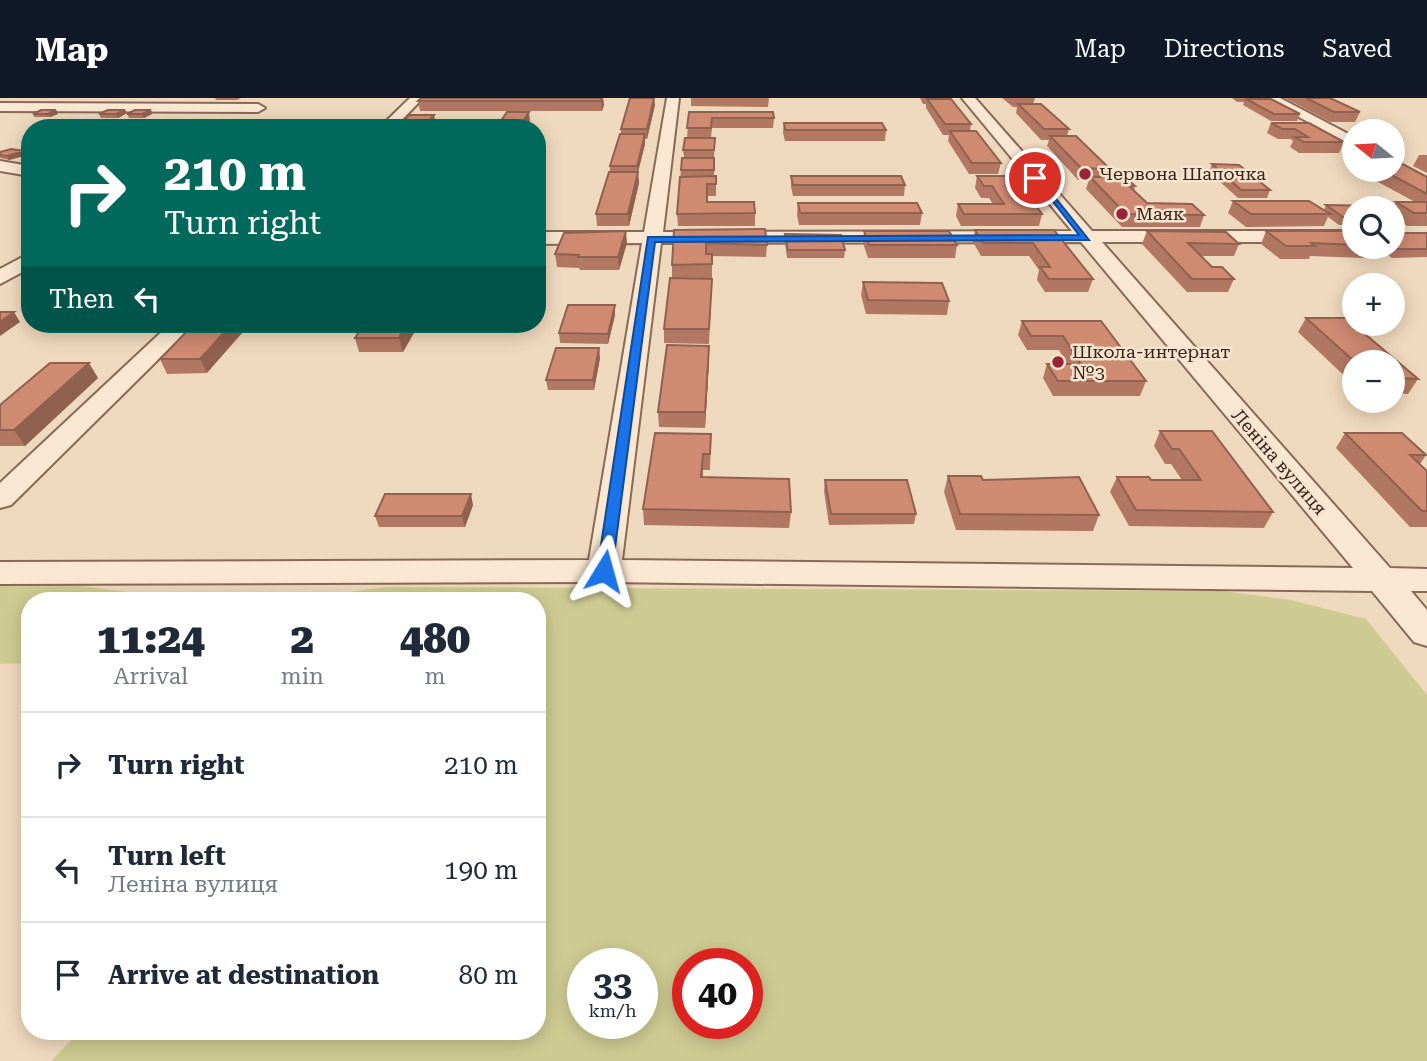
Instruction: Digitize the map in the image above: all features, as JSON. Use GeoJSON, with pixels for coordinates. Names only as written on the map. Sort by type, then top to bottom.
{"type":"FeatureCollection","features":[{"type":"Feature","properties":{"kind":"street"},"geometry":{"type":"LineString","coordinates":[[241,119],[273,98]]}},
{"type":"Feature","properties":{"kind":"street"},"geometry":{"type":"LineString","coordinates":[[395,119],[417,98]]}},
{"type":"Feature","properties":{"kind":"street"},"geometry":{"type":"LineString","coordinates":[[604,571],[673,98]]}},
{"type":"Feature","properties":{"kind":"street","name":"Леніна вулиця"},"geometry":{"type":"LineString","coordinates":[[968,98],[1427,633]]}},
{"type":"Feature","properties":{"kind":"street"},"geometry":{"type":"LineString","coordinates":[[1270,98],[1342,137]]}},
{"type":"Feature","properties":{"kind":"street"},"geometry":{"type":"LineString","coordinates":[[0,107],[258,108]]}},
{"type":"Feature","properties":{"kind":"street"},"geometry":{"type":"LineString","coordinates":[[0,166],[21,170]]}},
{"type":"Feature","properties":{"kind":"street"},"geometry":{"type":"LineString","coordinates":[[546,239],[1342,236]]}},
{"type":"Feature","properties":{"kind":"street"},"geometry":{"type":"LineString","coordinates":[[0,278],[21,265]]}},
{"type":"Feature","properties":{"kind":"street"},"geometry":{"type":"LineString","coordinates":[[0,499],[174,333]]}},
{"type":"Feature","properties":{"kind":"street"},"geometry":{"type":"LineString","coordinates":[[0,573],[604,571],[1427,580]]}},
{"type":"Feature","properties":{"kind":"shaded area"},"geometry":{"type":"Polygon","coordinates":[[[0,580],[36,580],[126,592],[21,592],[21,663],[0,664],[0,580]]]}},
{"type":"Feature","properties":{"kind":"shaded area"},"geometry":{"type":"Polygon","coordinates":[[[385,587],[1223,591],[1291,600],[1366,619],[1427,695],[1427,1061],[51,1061],[71,1040],[546,1040],[546,592],[349,592],[385,587]]]}},
{"type":"Feature","properties":{"kind":"building"},"geometry":{"type":"Polygon","coordinates":[[[421,98],[602,98],[601,101],[418,101],[421,98]]]}},
{"type":"Feature","properties":{"kind":"building"},"geometry":{"type":"Polygon","coordinates":[[[630,98],[654,98],[647,129],[621,129],[630,98]]]}},
{"type":"Feature","properties":{"kind":"building"},"geometry":{"type":"Polygon","coordinates":[[[1306,98],[1330,98],[1360,112],[1334,112],[1306,98]]]}},
{"type":"Feature","properties":{"kind":"building"},"geometry":{"type":"Polygon","coordinates":[[[927,99],[951,99],[971,124],[945,124],[927,99]]]}},
{"type":"Feature","properties":{"kind":"building"},"geometry":{"type":"Polygon","coordinates":[[[1246,99],[1271,99],[1300,114],[1274,114],[1246,99]]]}},
{"type":"Feature","properties":{"kind":"building"},"geometry":{"type":"Polygon","coordinates":[[[1018,104],[1041,104],[1069,129],[1044,129],[1018,104]]]}},
{"type":"Feature","properties":{"kind":"building"},"geometry":{"type":"Polygon","coordinates":[[[41,110],[56,110],[48,114],[33,114],[41,110]]]}},
{"type":"Feature","properties":{"kind":"building"},"geometry":{"type":"Polygon","coordinates":[[[108,110],[125,110],[116,114],[99,114],[108,110]]]}},
{"type":"Feature","properties":{"kind":"building"},"geometry":{"type":"Polygon","coordinates":[[[135,110],[151,110],[142,114],[127,114],[135,110]]]}},
{"type":"Feature","properties":{"kind":"building"},"geometry":{"type":"Polygon","coordinates":[[[507,112],[529,112],[525,119],[502,119],[507,112]]]}},
{"type":"Feature","properties":{"kind":"building"},"geometry":{"type":"Polygon","coordinates":[[[689,112],[773,112],[774,118],[712,118],[711,128],[687,128],[689,112]]]}},
{"type":"Feature","properties":{"kind":"building"},"geometry":{"type":"Polygon","coordinates":[[[409,115],[434,115],[430,119],[405,119],[409,115]]]}},
{"type":"Feature","properties":{"kind":"building"},"geometry":{"type":"Polygon","coordinates":[[[784,123],[882,123],[886,130],[785,130],[784,123]]]}},
{"type":"Feature","properties":{"kind":"building"},"geometry":{"type":"Polygon","coordinates":[[[1271,123],[1309,123],[1342,142],[1304,142],[1295,137],[1308,137],[1295,129],[1282,129],[1271,123]]]}},
{"type":"Feature","properties":{"kind":"building"},"geometry":{"type":"Polygon","coordinates":[[[950,131],[976,131],[1001,163],[972,163],[950,131]]]}},
{"type":"Feature","properties":{"kind":"building"},"geometry":{"type":"Polygon","coordinates":[[[620,134],[645,134],[637,166],[610,166],[620,134]]]}},
{"type":"Feature","properties":{"kind":"building"},"geometry":{"type":"Polygon","coordinates":[[[1050,136],[1076,136],[1110,169],[1081,168],[1050,136]]]}},
{"type":"Feature","properties":{"kind":"building"},"geometry":{"type":"Polygon","coordinates":[[[685,138],[715,138],[714,150],[683,150],[685,138]]]}},
{"type":"Feature","properties":{"kind":"building"},"geometry":{"type":"Polygon","coordinates":[[[11,149],[21,150],[7,156],[0,155],[0,152],[11,149]]]}},
{"type":"Feature","properties":{"kind":"building"},"geometry":{"type":"Polygon","coordinates":[[[682,158],[714,158],[714,170],[681,170],[682,158]]]}},
{"type":"Feature","properties":{"kind":"building"},"geometry":{"type":"Polygon","coordinates":[[[1212,164],[1239,165],[1270,190],[1241,190],[1212,164]]]}},
{"type":"Feature","properties":{"kind":"building"},"geometry":{"type":"Polygon","coordinates":[[[1405,165],[1427,177],[1427,194],[1404,182],[1405,165]]]}},
{"type":"Feature","properties":{"kind":"building"},"geometry":{"type":"Polygon","coordinates":[[[609,172],[638,172],[628,214],[596,214],[609,172]]]}},
{"type":"Feature","properties":{"kind":"building"},"geometry":{"type":"Polygon","coordinates":[[[716,176],[716,184],[707,184],[707,202],[754,202],[755,213],[677,214],[680,177],[716,176]]]}},
{"type":"Feature","properties":{"kind":"building"},"geometry":{"type":"Polygon","coordinates":[[[791,176],[901,176],[905,185],[793,185],[791,176]]]}},
{"type":"Feature","properties":{"kind":"building"},"geometry":{"type":"Polygon","coordinates":[[[977,176],[1014,176],[1042,214],[964,214],[958,204],[1004,204],[992,186],[984,186],[977,176]]]}},
{"type":"Feature","properties":{"kind":"building"},"geometry":{"type":"Polygon","coordinates":[[[1090,177],[1125,177],[1135,186],[1129,186],[1147,203],[1192,204],[1204,215],[1126,214],[1090,177]]]}},
{"type":"Feature","properties":{"kind":"building"},"geometry":{"type":"Polygon","coordinates":[[[1233,201],[1309,201],[1330,214],[1251,214],[1233,201]]]}},
{"type":"Feature","properties":{"kind":"building"},"geometry":{"type":"Polygon","coordinates":[[[1405,202],[1427,202],[1427,213],[1414,213],[1405,208],[1405,202]]]}},
{"type":"Feature","properties":{"kind":"building"},"geometry":{"type":"Polygon","coordinates":[[[798,203],[917,203],[922,213],[800,213],[798,203]]]}},
{"type":"Feature","properties":{"kind":"building"},"geometry":{"type":"Polygon","coordinates":[[[1326,205],[1342,205],[1342,216],[1326,205]]]}},
{"type":"Feature","properties":{"kind":"building"},"geometry":{"type":"Polygon","coordinates":[[[765,229],[767,245],[706,243],[706,254],[712,254],[712,264],[672,265],[674,230],[765,229]]]}},
{"type":"Feature","properties":{"kind":"building"},"geometry":{"type":"Polygon","coordinates":[[[975,230],[1054,230],[1093,279],[1049,279],[1040,267],[1050,267],[1033,243],[983,243],[975,230]]]}},
{"type":"Feature","properties":{"kind":"building"},"geometry":{"type":"Polygon","coordinates":[[[626,231],[618,257],[555,254],[564,233],[626,231]]]}},
{"type":"Feature","properties":{"kind":"building"},"geometry":{"type":"Polygon","coordinates":[[[864,231],[949,231],[957,245],[869,245],[864,231]]]}},
{"type":"Feature","properties":{"kind":"building"},"geometry":{"type":"Polygon","coordinates":[[[1147,231],[1226,232],[1239,244],[1188,243],[1212,267],[1222,267],[1234,279],[1192,279],[1147,231]]]}},
{"type":"Feature","properties":{"kind":"building"},"geometry":{"type":"Polygon","coordinates":[[[1266,231],[1342,231],[1342,244],[1311,243],[1315,246],[1286,246],[1266,231]]]}},
{"type":"Feature","properties":{"kind":"building"},"geometry":{"type":"Polygon","coordinates":[[[1405,233],[1427,233],[1427,249],[1405,249],[1405,233]]]}},
{"type":"Feature","properties":{"kind":"building"},"geometry":{"type":"Polygon","coordinates":[[[785,234],[841,235],[845,250],[788,250],[785,234]]]}},
{"type":"Feature","properties":{"kind":"building"},"geometry":{"type":"Polygon","coordinates":[[[670,278],[712,279],[709,329],[664,329],[670,278]]]}},
{"type":"Feature","properties":{"kind":"building"},"geometry":{"type":"Polygon","coordinates":[[[863,282],[942,283],[949,301],[868,300],[863,282]]]}},
{"type":"Feature","properties":{"kind":"building"},"geometry":{"type":"Polygon","coordinates":[[[568,305],[615,305],[608,334],[559,333],[568,305]]]}},
{"type":"Feature","properties":{"kind":"building"},"geometry":{"type":"Polygon","coordinates":[[[0,312],[14,312],[0,322],[0,312]]]}},
{"type":"Feature","properties":{"kind":"building"},"geometry":{"type":"Polygon","coordinates":[[[1306,318],[1342,318],[1342,336],[1367,336],[1384,350],[1342,350],[1306,318]]]}},
{"type":"Feature","properties":{"kind":"building"},"geometry":{"type":"Polygon","coordinates":[[[1022,321],[1101,321],[1146,381],[1058,381],[1047,364],[1081,364],[1063,336],[1031,336],[1022,321]]]}},
{"type":"Feature","properties":{"kind":"building"},"geometry":{"type":"Polygon","coordinates":[[[185,333],[224,333],[200,359],[160,359],[185,333]]]}},
{"type":"Feature","properties":{"kind":"building"},"geometry":{"type":"Polygon","coordinates":[[[358,333],[402,333],[399,338],[355,338],[358,333]]]}},
{"type":"Feature","properties":{"kind":"building"},"geometry":{"type":"Polygon","coordinates":[[[667,345],[709,346],[705,412],[658,412],[667,345]]]}},
{"type":"Feature","properties":{"kind":"building"},"geometry":{"type":"Polygon","coordinates":[[[556,348],[599,348],[593,380],[546,380],[556,348]]]}},
{"type":"Feature","properties":{"kind":"building"},"geometry":{"type":"Polygon","coordinates":[[[50,363],[89,363],[14,430],[0,430],[0,405],[50,363]]]}},
{"type":"Feature","properties":{"kind":"building"},"geometry":{"type":"Polygon","coordinates":[[[1405,368],[1418,379],[1405,378],[1405,368]]]}},
{"type":"Feature","properties":{"kind":"building"},"geometry":{"type":"Polygon","coordinates":[[[1160,431],[1212,431],[1273,512],[1136,510],[1117,477],[1201,480],[1179,449],[1172,449],[1160,431]]]}},
{"type":"Feature","properties":{"kind":"building"},"geometry":{"type":"Polygon","coordinates":[[[655,433],[711,434],[710,454],[703,454],[701,477],[789,479],[791,512],[643,509],[655,433]]]}},
{"type":"Feature","properties":{"kind":"building"},"geometry":{"type":"Polygon","coordinates":[[[1345,433],[1402,433],[1426,455],[1410,455],[1427,471],[1427,511],[1422,511],[1345,433]]]}},
{"type":"Feature","properties":{"kind":"building"},"geometry":{"type":"Polygon","coordinates":[[[948,476],[981,476],[983,480],[1079,477],[1099,515],[960,514],[948,476]]]}},
{"type":"Feature","properties":{"kind":"building"},"geometry":{"type":"Polygon","coordinates":[[[825,480],[907,480],[916,514],[831,514],[825,480]]]}},
{"type":"Feature","properties":{"kind":"building"},"geometry":{"type":"Polygon","coordinates":[[[385,494],[471,494],[462,516],[375,516],[385,494]]]}},
{"type":"Feature","properties":{"kind":"place","name":"Червона Шапочка"},"geometry":{"type":"Point","coordinates":[1085,174]}},
{"type":"Feature","properties":{"kind":"place","name":"Маяк"},"geometry":{"type":"Point","coordinates":[1122,214]}},
{"type":"Feature","properties":{"kind":"place","name":"Школа-интернат №3"},"geometry":{"type":"Point","coordinates":[1058,362]}},
{"type":"Feature","properties":{"kind":"route"},"geometry":{"type":"LineString","coordinates":[[604,571],[651,239],[1086,238],[1035,178]]}}]}
